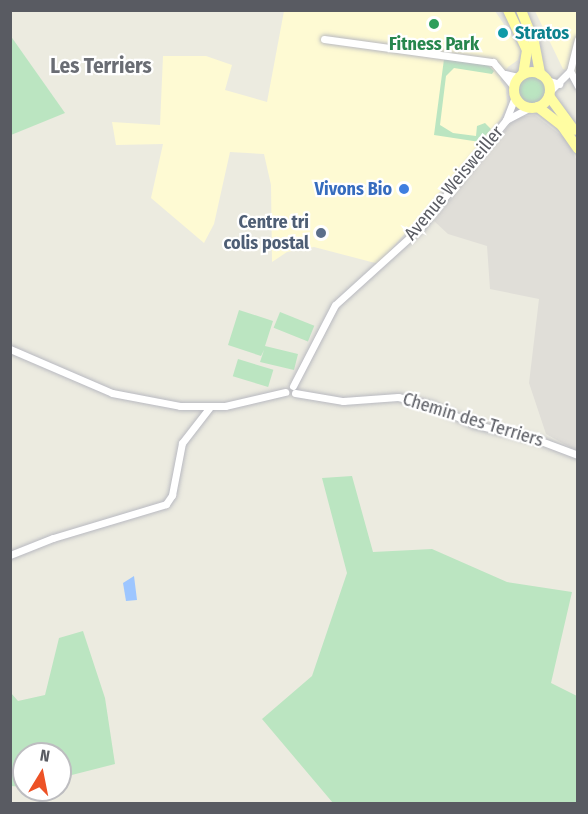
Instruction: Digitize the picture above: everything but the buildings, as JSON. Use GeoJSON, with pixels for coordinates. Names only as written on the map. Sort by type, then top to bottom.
{"type":"FeatureCollection","features":[{"type":"Feature","properties":{"kind":"main road"},"geometry":{"type":"LineString","coordinates":[[508,10],[527,50],[517,84]]}},
{"type":"Feature","properties":{"kind":"main road"},"geometry":{"type":"LineString","coordinates":[[519,10],[534,42],[549,85],[578,135]]}},
{"type":"Feature","properties":{"kind":"main road"},"geometry":{"type":"LineString","coordinates":[[517,84],[549,85]]}},
{"type":"Feature","properties":{"kind":"main road"},"geometry":{"type":"LineString","coordinates":[[517,84],[534,108],[562,126],[578,149]]}},
{"type":"Feature","properties":{"kind":"main road"},"geometry":{"type":"LineString","coordinates":[[534,108],[549,85]]}},
{"type":"Feature","properties":{"kind":"street"},"geometry":{"type":"LineString","coordinates":[[324,39],[493,62],[517,84]]}},
{"type":"Feature","properties":{"kind":"street"},"geometry":{"type":"LineString","coordinates":[[578,39],[570,71],[578,86]]}},
{"type":"Feature","properties":{"kind":"street"},"geometry":{"type":"LineString","coordinates":[[549,85],[570,71]]}},
{"type":"Feature","properties":{"kind":"street","name":"Avenue Weisweiller"},"geometry":{"type":"LineString","coordinates":[[294,389],[335,305],[421,227],[506,120],[517,84]]}},
{"type":"Feature","properties":{"kind":"street","name":"Avenue Weisweiller"},"geometry":{"type":"LineString","coordinates":[[506,120],[534,108]]}},
{"type":"Feature","properties":{"kind":"street"},"geometry":{"type":"LineString","coordinates":[[10,349],[112,393],[180,406],[210,407]]}},
{"type":"Feature","properties":{"kind":"street","name":"Chemin des Terriers"},"geometry":{"type":"LineString","coordinates":[[210,407],[285,392],[290,397],[294,389],[343,401],[383,395],[409,399],[444,409],[474,424],[538,440],[578,455]]}},
{"type":"Feature","properties":{"kind":"street"},"geometry":{"type":"LineString","coordinates":[[10,555],[53,538],[166,504],[172,495],[182,443],[210,407]]}},
{"type":"Feature","properties":{"kind":"shaded area"},"geometry":{"type":"Polygon","coordinates":[[[284,11],[495,11],[521,50],[518,60],[508,67],[500,80],[506,89],[507,105],[500,120],[379,264],[314,247],[287,252],[272,262],[271,185],[264,154],[230,152],[214,224],[204,243],[151,198],[163,144],[116,145],[112,122],[160,125],[163,56],[206,56],[232,65],[225,90],[267,102],[284,11]]]}},
{"type":"Feature","properties":{"kind":"shaded area"},"geometry":{"type":"Polygon","coordinates":[[[535,11],[577,11],[577,75],[563,69],[535,11]]]}},
{"type":"Feature","properties":{"kind":"shaded area"},"geometry":{"type":"Polygon","coordinates":[[[535,115],[567,140],[578,163],[577,451],[546,434],[529,383],[539,299],[490,289],[487,246],[448,234],[434,221],[511,123],[519,117],[535,115]]]}},
{"type":"Feature","properties":{"kind":"green space"},"geometry":{"type":"Polygon","coordinates":[[[10,35],[65,113],[11,135],[10,135],[10,35]]]}},
{"type":"Feature","properties":{"kind":"green space"},"geometry":{"type":"Polygon","coordinates":[[[444,59],[488,65],[494,71],[492,74],[454,68],[446,76],[440,125],[453,133],[476,136],[477,126],[485,123],[491,129],[480,142],[434,135],[444,59]]]}},
{"type":"Feature","properties":{"kind":"green space"},"geometry":{"type":"Polygon","coordinates":[[[531,76],[541,80],[545,90],[541,100],[531,104],[521,100],[517,90],[521,80],[531,76]]]}},
{"type":"Feature","properties":{"kind":"green space"},"geometry":{"type":"Polygon","coordinates":[[[239,310],[273,321],[265,346],[298,354],[294,370],[260,362],[264,350],[261,356],[228,345],[239,310]]]}},
{"type":"Feature","properties":{"kind":"green space"},"geometry":{"type":"Polygon","coordinates":[[[280,312],[314,326],[308,342],[274,328],[280,312]]]}},
{"type":"Feature","properties":{"kind":"green space"},"geometry":{"type":"Polygon","coordinates":[[[238,359],[273,370],[268,387],[233,376],[238,359]]]}},
{"type":"Feature","properties":{"kind":"green space"},"geometry":{"type":"Polygon","coordinates":[[[352,476],[373,552],[432,549],[507,582],[572,592],[551,683],[577,696],[577,803],[333,803],[262,719],[312,676],[347,573],[322,478],[352,476]]]}},
{"type":"Feature","properties":{"kind":"green space"},"geometry":{"type":"Polygon","coordinates":[[[83,631],[105,698],[115,764],[72,775],[72,742],[12,742],[11,786],[11,693],[18,701],[45,695],[59,638],[83,631]]]}},
{"type":"Feature","properties":{"kind":"water"},"geometry":{"type":"Polygon","coordinates":[[[134,576],[137,600],[126,601],[123,583],[134,576]]]}},
{"type":"Feature","properties":{"kind":"place","name":"Fitness Park"},"geometry":{"type":"Point","coordinates":[434,24]}},
{"type":"Feature","properties":{"kind":"place","name":"Stratos"},"geometry":{"type":"Point","coordinates":[503,33]}},
{"type":"Feature","properties":{"kind":"place","name":"Vivons Bio"},"geometry":{"type":"Point","coordinates":[404,189]}},
{"type":"Feature","properties":{"kind":"place","name":"Centre tri colis postal"},"geometry":{"type":"Point","coordinates":[321,233]}},
{"type":"Feature","properties":{"kind":"district","name":"Les Terriers"},"geometry":{"type":"Point","coordinates":[101,66]}}]}
